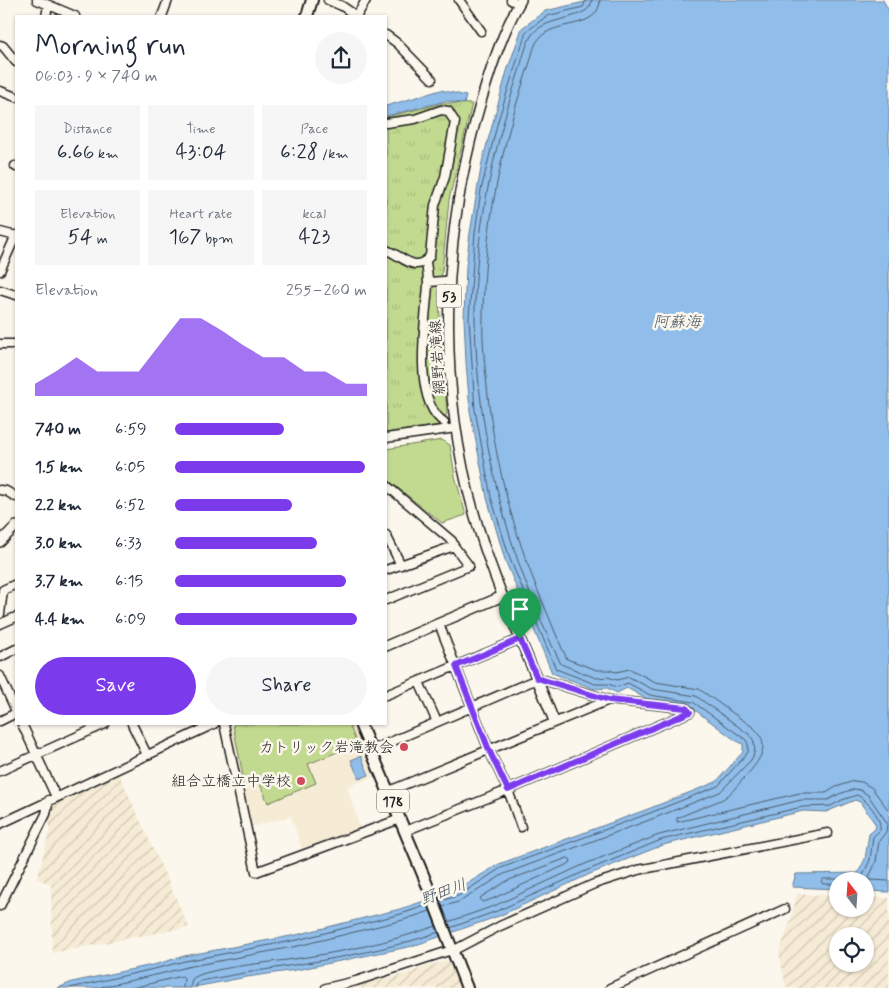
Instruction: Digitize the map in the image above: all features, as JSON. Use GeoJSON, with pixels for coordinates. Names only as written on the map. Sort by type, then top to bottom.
{"type":"FeatureCollection","features":[{"type":"Feature","properties":{"kind":"highway"},"geometry":{"type":"LineString","coordinates":[[307,15],[312,0]]}},
{"type":"Feature","properties":{"kind":"highway","name":"178"},"geometry":{"type":"LineString","coordinates":[[360,725],[389,791],[467,988]]}},
{"type":"Feature","properties":{"kind":"main road","name":"網野岩滝線"},"geometry":{"type":"LineString","coordinates":[[517,1],[494,60],[471,135],[464,169],[454,234],[448,304],[450,367],[456,428],[474,512],[503,596],[554,721]]}},
{"type":"Feature","properties":{"kind":"main road"},"geometry":{"type":"LineString","coordinates":[[0,542],[15,527]]}},
{"type":"Feature","properties":{"kind":"main road"},"geometry":{"type":"LineString","coordinates":[[387,646],[503,596]]}},
{"type":"Feature","properties":{"kind":"street"},"geometry":{"type":"LineString","coordinates":[[38,0],[71,15]]}},
{"type":"Feature","properties":{"kind":"street"},"geometry":{"type":"LineString","coordinates":[[162,15],[168,0]]}},
{"type":"Feature","properties":{"kind":"street"},"geometry":{"type":"LineString","coordinates":[[328,0],[357,15],[366,0]]}},
{"type":"Feature","properties":{"kind":"street"},"geometry":{"type":"LineString","coordinates":[[459,0],[481,31]]}},
{"type":"Feature","properties":{"kind":"street"},"geometry":{"type":"LineString","coordinates":[[46,15],[48,6]]}},
{"type":"Feature","properties":{"kind":"street"},"geometry":{"type":"LineString","coordinates":[[387,36],[432,79]]}},
{"type":"Feature","properties":{"kind":"street"},"geometry":{"type":"LineString","coordinates":[[0,45],[4,46],[15,61]]}},
{"type":"Feature","properties":{"kind":"street"},"geometry":{"type":"LineString","coordinates":[[0,91],[15,95]]}},
{"type":"Feature","properties":{"kind":"street"},"geometry":{"type":"LineString","coordinates":[[387,123],[415,119],[441,110],[448,111],[455,122],[445,177],[435,205],[430,256],[426,262],[420,264],[410,263],[387,250]]}},
{"type":"Feature","properties":{"kind":"street"},"geometry":{"type":"LineString","coordinates":[[0,232],[15,236]]}},
{"type":"Feature","properties":{"kind":"street"},"geometry":{"type":"LineString","coordinates":[[0,271],[15,238]]}},
{"type":"Feature","properties":{"kind":"street"},"geometry":{"type":"LineString","coordinates":[[426,262],[428,282],[423,329],[423,362],[428,399],[436,416],[444,422]]}},
{"type":"Feature","properties":{"kind":"street"},"geometry":{"type":"LineString","coordinates":[[428,282],[444,281]]}},
{"type":"Feature","properties":{"kind":"street"},"geometry":{"type":"LineString","coordinates":[[0,290],[15,294]]}},
{"type":"Feature","properties":{"kind":"street"},"geometry":{"type":"LineString","coordinates":[[0,344],[15,344]]}},
{"type":"Feature","properties":{"kind":"street"},"geometry":{"type":"LineString","coordinates":[[387,438],[456,428]]}},
{"type":"Feature","properties":{"kind":"street"},"geometry":{"type":"LineString","coordinates":[[387,486],[452,540],[454,546],[469,566],[387,600]]}},
{"type":"Feature","properties":{"kind":"street"},"geometry":{"type":"LineString","coordinates":[[0,490],[6,490],[15,496]]}},
{"type":"Feature","properties":{"kind":"street"},"geometry":{"type":"LineString","coordinates":[[387,536],[401,565]]}},
{"type":"Feature","properties":{"kind":"street"},"geometry":{"type":"LineString","coordinates":[[387,570],[454,546]]}},
{"type":"Feature","properties":{"kind":"street"},"geometry":{"type":"LineString","coordinates":[[0,614],[4,590],[15,584]]}},
{"type":"Feature","properties":{"kind":"street"},"geometry":{"type":"LineString","coordinates":[[0,624],[15,617]]}},
{"type":"Feature","properties":{"kind":"street"},"geometry":{"type":"LineString","coordinates":[[439,624],[489,750],[508,790],[521,827]]}},
{"type":"Feature","properties":{"kind":"street"},"geometry":{"type":"LineString","coordinates":[[387,695],[520,639]]}},
{"type":"Feature","properties":{"kind":"street"},"geometry":{"type":"LineString","coordinates":[[0,656],[15,649]]}},
{"type":"Feature","properties":{"kind":"street"},"geometry":{"type":"LineString","coordinates":[[0,676],[15,710]]}},
{"type":"Feature","properties":{"kind":"street"},"geometry":{"type":"LineString","coordinates":[[372,750],[538,679],[609,700],[686,708],[690,712],[508,790],[405,831]]}},
{"type":"Feature","properties":{"kind":"street"},"geometry":{"type":"LineString","coordinates":[[420,682],[437,722]]}},
{"type":"Feature","properties":{"kind":"street"},"geometry":{"type":"LineString","coordinates":[[389,791],[554,721],[609,700]]}},
{"type":"Feature","properties":{"kind":"street"},"geometry":{"type":"LineString","coordinates":[[0,721],[15,713]]}},
{"type":"Feature","properties":{"kind":"street"},"geometry":{"type":"LineString","coordinates":[[0,906],[52,799],[36,754],[22,725]]}},
{"type":"Feature","properties":{"kind":"street"},"geometry":{"type":"LineString","coordinates":[[0,771],[103,725]]}},
{"type":"Feature","properties":{"kind":"street"},"geometry":{"type":"LineString","coordinates":[[132,725],[147,755]]}},
{"type":"Feature","properties":{"kind":"street"},"geometry":{"type":"LineString","coordinates":[[0,824],[212,725]]}},
{"type":"Feature","properties":{"kind":"street"},"geometry":{"type":"LineString","coordinates":[[224,725],[256,872],[400,819]]}},
{"type":"Feature","properties":{"kind":"street"},"geometry":{"type":"LineString","coordinates":[[326,988],[356,981],[458,948],[500,926],[594,884],[638,870],[828,833]]}},
{"type":"Feature","properties":{"kind":"street"},"geometry":{"type":"LineString","coordinates":[[610,988],[785,908]]}},
{"type":"Feature","properties":{"kind":"shaded area","name":"組合立橋立中学校"},"geometry":{"type":"Polygon","coordinates":[[[229,725],[353,725],[375,776],[347,787],[360,828],[302,849],[291,816],[251,827],[229,725]]]}},
{"type":"Feature","properties":{"kind":"shaded area"},"geometry":{"type":"Polygon","coordinates":[[[119,774],[189,927],[52,953],[51,884],[37,879],[50,829],[47,820],[53,805],[119,774]]]}},
{"type":"Feature","properties":{"kind":"shaded area"},"geometry":{"type":"Polygon","coordinates":[[[797,894],[829,896],[829,918],[874,918],[874,897],[889,898],[889,988],[786,988],[779,953],[797,894]]]}},
{"type":"Feature","properties":{"kind":"shaded area"},"geometry":{"type":"Polygon","coordinates":[[[447,960],[456,973],[460,988],[343,988],[401,975],[447,960]]]}},
{"type":"Feature","properties":{"kind":"green space"},"geometry":{"type":"Polygon","coordinates":[[[443,103],[472,104],[449,200],[439,302],[447,414],[439,425],[387,433],[387,117],[443,103]]]}},
{"type":"Feature","properties":{"kind":"green space"},"geometry":{"type":"Polygon","coordinates":[[[442,440],[450,445],[455,476],[466,515],[442,523],[389,481],[387,449],[442,440]]]}},
{"type":"Feature","properties":{"kind":"green space"},"geometry":{"type":"Polygon","coordinates":[[[233,725],[349,725],[357,744],[308,764],[316,783],[268,803],[257,777],[244,781],[233,725]]]}},
{"type":"Feature","properties":{"kind":"water","name":"阿蘇海"},"geometry":{"type":"Polygon","coordinates":[[[593,0],[883,0],[889,11],[889,892],[874,891],[874,872],[858,872],[865,859],[869,834],[875,829],[876,825],[860,802],[855,800],[826,812],[803,811],[663,845],[590,874],[499,916],[413,946],[296,970],[189,988],[58,988],[72,982],[157,964],[184,956],[296,935],[400,909],[455,891],[499,864],[716,782],[743,752],[743,744],[691,707],[648,700],[627,688],[617,693],[607,688],[595,689],[552,673],[505,560],[487,498],[470,411],[464,318],[466,266],[482,162],[507,71],[522,28],[545,11],[593,0]]]}},
{"type":"Feature","properties":{"kind":"water"},"geometry":{"type":"Polygon","coordinates":[[[441,90],[466,96],[464,104],[446,101],[387,116],[387,106],[441,90]]]}},
{"type":"Feature","properties":{"kind":"water"},"geometry":{"type":"Polygon","coordinates":[[[361,756],[369,775],[359,779],[351,760],[361,756]]]}},
{"type":"Feature","properties":{"kind":"water","name":"阿蘇海"},"geometry":{"type":"Polygon","coordinates":[[[829,873],[829,889],[792,887],[796,874],[829,873]]]}},
{"type":"Feature","properties":{"kind":"place","name":"カトリック岩滝教会"},"geometry":{"type":"Point","coordinates":[404,747]}},
{"type":"Feature","properties":{"kind":"place","name":"組合立橋立中学校"},"geometry":{"type":"Point","coordinates":[301,781]}},
{"type":"Feature","properties":{"kind":"route"},"geometry":{"type":"LineString","coordinates":[[520,639],[537,678],[609,700],[686,708],[690,712],[508,790],[489,750],[456,666],[520,639]]}},
{"type":"Feature","properties":{"kind":"water label","name":"野田川"},"geometry":{"type":"Point","coordinates":[443,891]}}]}
